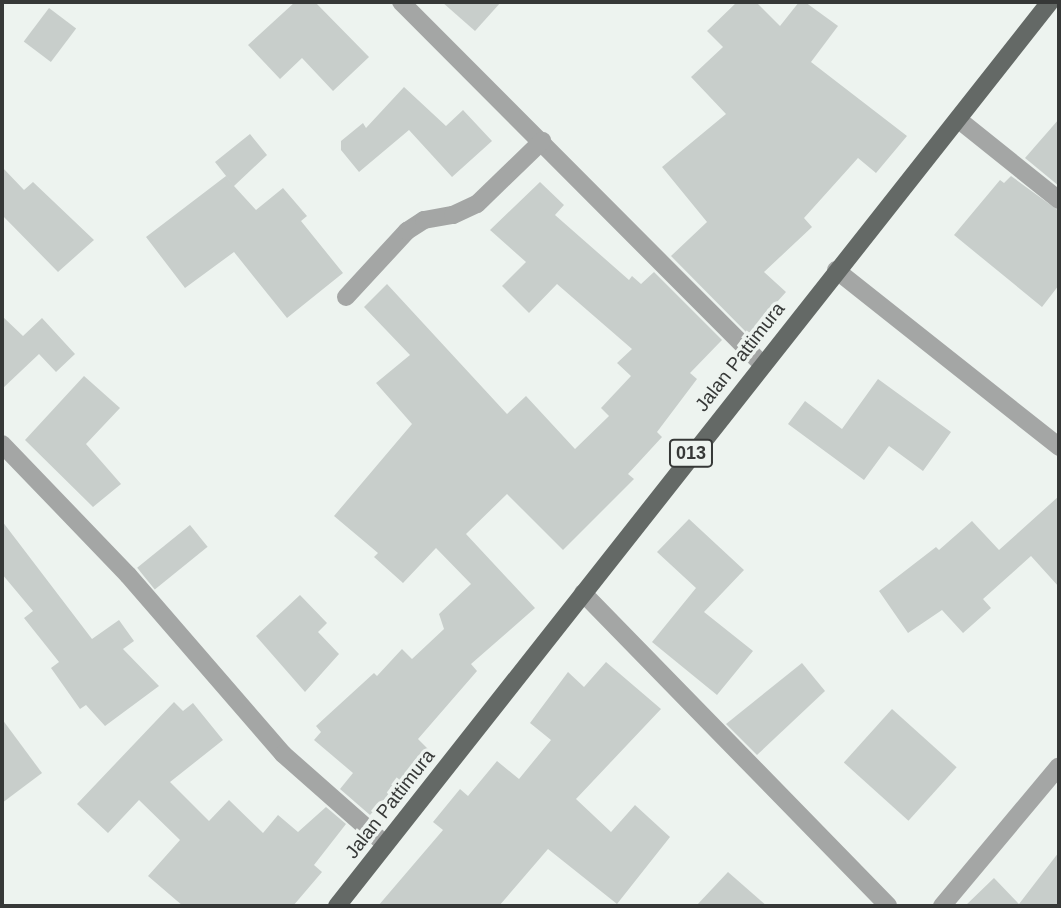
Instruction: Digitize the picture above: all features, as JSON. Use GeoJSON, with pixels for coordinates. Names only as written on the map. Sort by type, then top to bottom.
{"type":"FeatureCollection","features":[{"type":"Feature","properties":{"kind":"main road","name":"Jalan Pattimura"},"geometry":{"type":"LineString","coordinates":[[337,906],[761,363],[959,120],[1049,2]]}},
{"type":"Feature","properties":{"kind":"street"},"geometry":{"type":"LineString","coordinates":[[401,2],[761,363]]}},
{"type":"Feature","properties":{"kind":"street"},"geometry":{"type":"LineString","coordinates":[[959,120],[1059,201]]}},
{"type":"Feature","properties":{"kind":"street"},"geometry":{"type":"LineString","coordinates":[[346,297],[407,231],[424,220],[453,215],[477,204],[542,141]]}},
{"type":"Feature","properties":{"kind":"street"},"geometry":{"type":"LineString","coordinates":[[836,270],[1059,447]]}},
{"type":"Feature","properties":{"kind":"street"},"geometry":{"type":"LineString","coordinates":[[2,444],[128,575],[283,754],[385,844]]}},
{"type":"Feature","properties":{"kind":"street"},"geometry":{"type":"LineString","coordinates":[[583,593],[888,906]]}},
{"type":"Feature","properties":{"kind":"street"},"geometry":{"type":"LineString","coordinates":[[942,906],[1059,766]]}},
{"type":"Feature","properties":{"kind":"building"},"geometry":{"type":"Polygon","coordinates":[[[295,2],[315,2],[369,57],[333,91],[302,58],[280,79],[248,45],[295,2]]]}},
{"type":"Feature","properties":{"kind":"building"},"geometry":{"type":"Polygon","coordinates":[[[442,2],[501,2],[475,31],[442,2]]]}},
{"type":"Feature","properties":{"kind":"building"},"geometry":{"type":"Polygon","coordinates":[[[737,2],[756,2],[780,26],[799,2],[805,2],[838,26],[811,62],[907,136],[876,173],[858,158],[804,218],[812,227],[764,272],[786,292],[748,334],[671,256],[707,222],[662,167],[726,114],[691,77],[723,47],[707,31],[737,2]]]}},
{"type":"Feature","properties":{"kind":"building"},"geometry":{"type":"Polygon","coordinates":[[[49,8],[76,28],[51,62],[24,42],[49,8]]]}},
{"type":"Feature","properties":{"kind":"building"},"geometry":{"type":"Polygon","coordinates":[[[404,87],[446,126],[463,110],[492,141],[452,177],[409,130],[359,172],[341,150],[341,141],[363,123],[366,128],[404,87]]]}},
{"type":"Feature","properties":{"kind":"building"},"geometry":{"type":"Polygon","coordinates":[[[1059,119],[1059,186],[1025,158],[1059,119]]]}},
{"type":"Feature","properties":{"kind":"building"},"geometry":{"type":"Polygon","coordinates":[[[250,134],[267,155],[234,186],[215,162],[250,134]]]}},
{"type":"Feature","properties":{"kind":"building"},"geometry":{"type":"Polygon","coordinates":[[[2,167],[24,190],[33,182],[94,240],[58,272],[2,215],[2,167]]]}},
{"type":"Feature","properties":{"kind":"building"},"geometry":{"type":"Polygon","coordinates":[[[226,176],[256,210],[283,188],[307,216],[301,221],[343,273],[287,318],[234,252],[185,288],[146,237],[226,176]]]}},
{"type":"Feature","properties":{"kind":"building"},"geometry":{"type":"Polygon","coordinates":[[[1011,176],[1059,211],[1059,285],[1042,307],[954,235],[1000,180],[1004,183],[1011,176]]]}},
{"type":"Feature","properties":{"kind":"building"},"geometry":{"type":"Polygon","coordinates":[[[540,182],[564,205],[555,215],[629,280],[632,276],[641,284],[654,272],[722,340],[690,373],[697,379],[657,432],[662,437],[628,474],[634,479],[563,550],[507,494],[466,534],[535,608],[471,664],[477,671],[418,739],[429,750],[370,815],[340,789],[353,773],[314,740],[321,732],[316,726],[374,673],[377,676],[402,649],[412,659],[444,629],[439,614],[471,584],[436,548],[403,583],[374,557],[378,553],[334,516],[412,424],[376,383],[410,355],[364,307],[387,284],[507,414],[526,396],[575,449],[609,416],[601,408],[631,376],[617,363],[632,349],[557,284],[529,313],[502,286],[526,262],[490,230],[540,182]]]}},
{"type":"Feature","properties":{"kind":"building"},"geometry":{"type":"Polygon","coordinates":[[[2,316],[23,336],[42,318],[75,354],[56,372],[39,354],[2,389],[2,316]]]}},
{"type":"Feature","properties":{"kind":"building"},"geometry":{"type":"Polygon","coordinates":[[[84,376],[120,408],[86,444],[121,484],[93,507],[25,440],[84,376]]]}},
{"type":"Feature","properties":{"kind":"building"},"geometry":{"type":"Polygon","coordinates":[[[878,379],[951,432],[923,471],[889,446],[864,480],[788,424],[805,401],[842,429],[878,379]]]}},
{"type":"Feature","properties":{"kind":"building"},"geometry":{"type":"Polygon","coordinates":[[[1059,496],[1059,587],[1031,556],[983,599],[991,608],[963,633],[942,610],[908,633],[879,591],[936,547],[939,550],[972,521],[999,550],[1059,496]]]}},
{"type":"Feature","properties":{"kind":"building"},"geometry":{"type":"Polygon","coordinates":[[[689,519],[744,570],[704,612],[753,651],[717,695],[652,642],[696,588],[657,552],[689,519]]]}},
{"type":"Feature","properties":{"kind":"building"},"geometry":{"type":"Polygon","coordinates":[[[2,521],[92,639],[119,620],[134,641],[123,649],[159,686],[105,726],[86,705],[80,709],[51,668],[59,662],[24,618],[33,611],[2,574],[2,521]]]}},
{"type":"Feature","properties":{"kind":"building"},"geometry":{"type":"Polygon","coordinates":[[[190,525],[208,547],[155,590],[137,568],[190,525]]]}},
{"type":"Feature","properties":{"kind":"building"},"geometry":{"type":"Polygon","coordinates":[[[300,595],[327,623],[318,632],[339,654],[305,692],[256,636],[300,595]]]}},
{"type":"Feature","properties":{"kind":"building"},"geometry":{"type":"Polygon","coordinates":[[[606,662],[661,709],[576,799],[611,832],[635,805],[670,837],[617,904],[548,849],[499,906],[378,906],[443,830],[433,822],[460,789],[468,796],[497,761],[519,779],[551,740],[530,723],[568,672],[584,687],[606,662]]]}},
{"type":"Feature","properties":{"kind":"building"},"geometry":{"type":"Polygon","coordinates":[[[802,663],[825,691],[757,755],[726,724],[802,663]]]}},
{"type":"Feature","properties":{"kind":"building"},"geometry":{"type":"Polygon","coordinates":[[[174,702],[183,711],[193,703],[223,740],[170,782],[209,821],[229,800],[263,833],[278,815],[298,832],[326,807],[346,824],[314,865],[322,872],[293,906],[183,906],[148,876],[180,840],[139,800],[108,833],[77,804],[174,702]]]}},
{"type":"Feature","properties":{"kind":"building"},"geometry":{"type":"Polygon","coordinates":[[[892,709],[957,767],[908,821],[844,763],[892,709]]]}},
{"type":"Feature","properties":{"kind":"building"},"geometry":{"type":"Polygon","coordinates":[[[2,719],[42,773],[2,803],[2,719]]]}},
{"type":"Feature","properties":{"kind":"building"},"geometry":{"type":"Polygon","coordinates":[[[1059,852],[1059,906],[965,906],[994,878],[1019,904],[1059,852]]]}},
{"type":"Feature","properties":{"kind":"building"},"geometry":{"type":"Polygon","coordinates":[[[728,872],[767,906],[696,906],[728,872]]]}}]}
